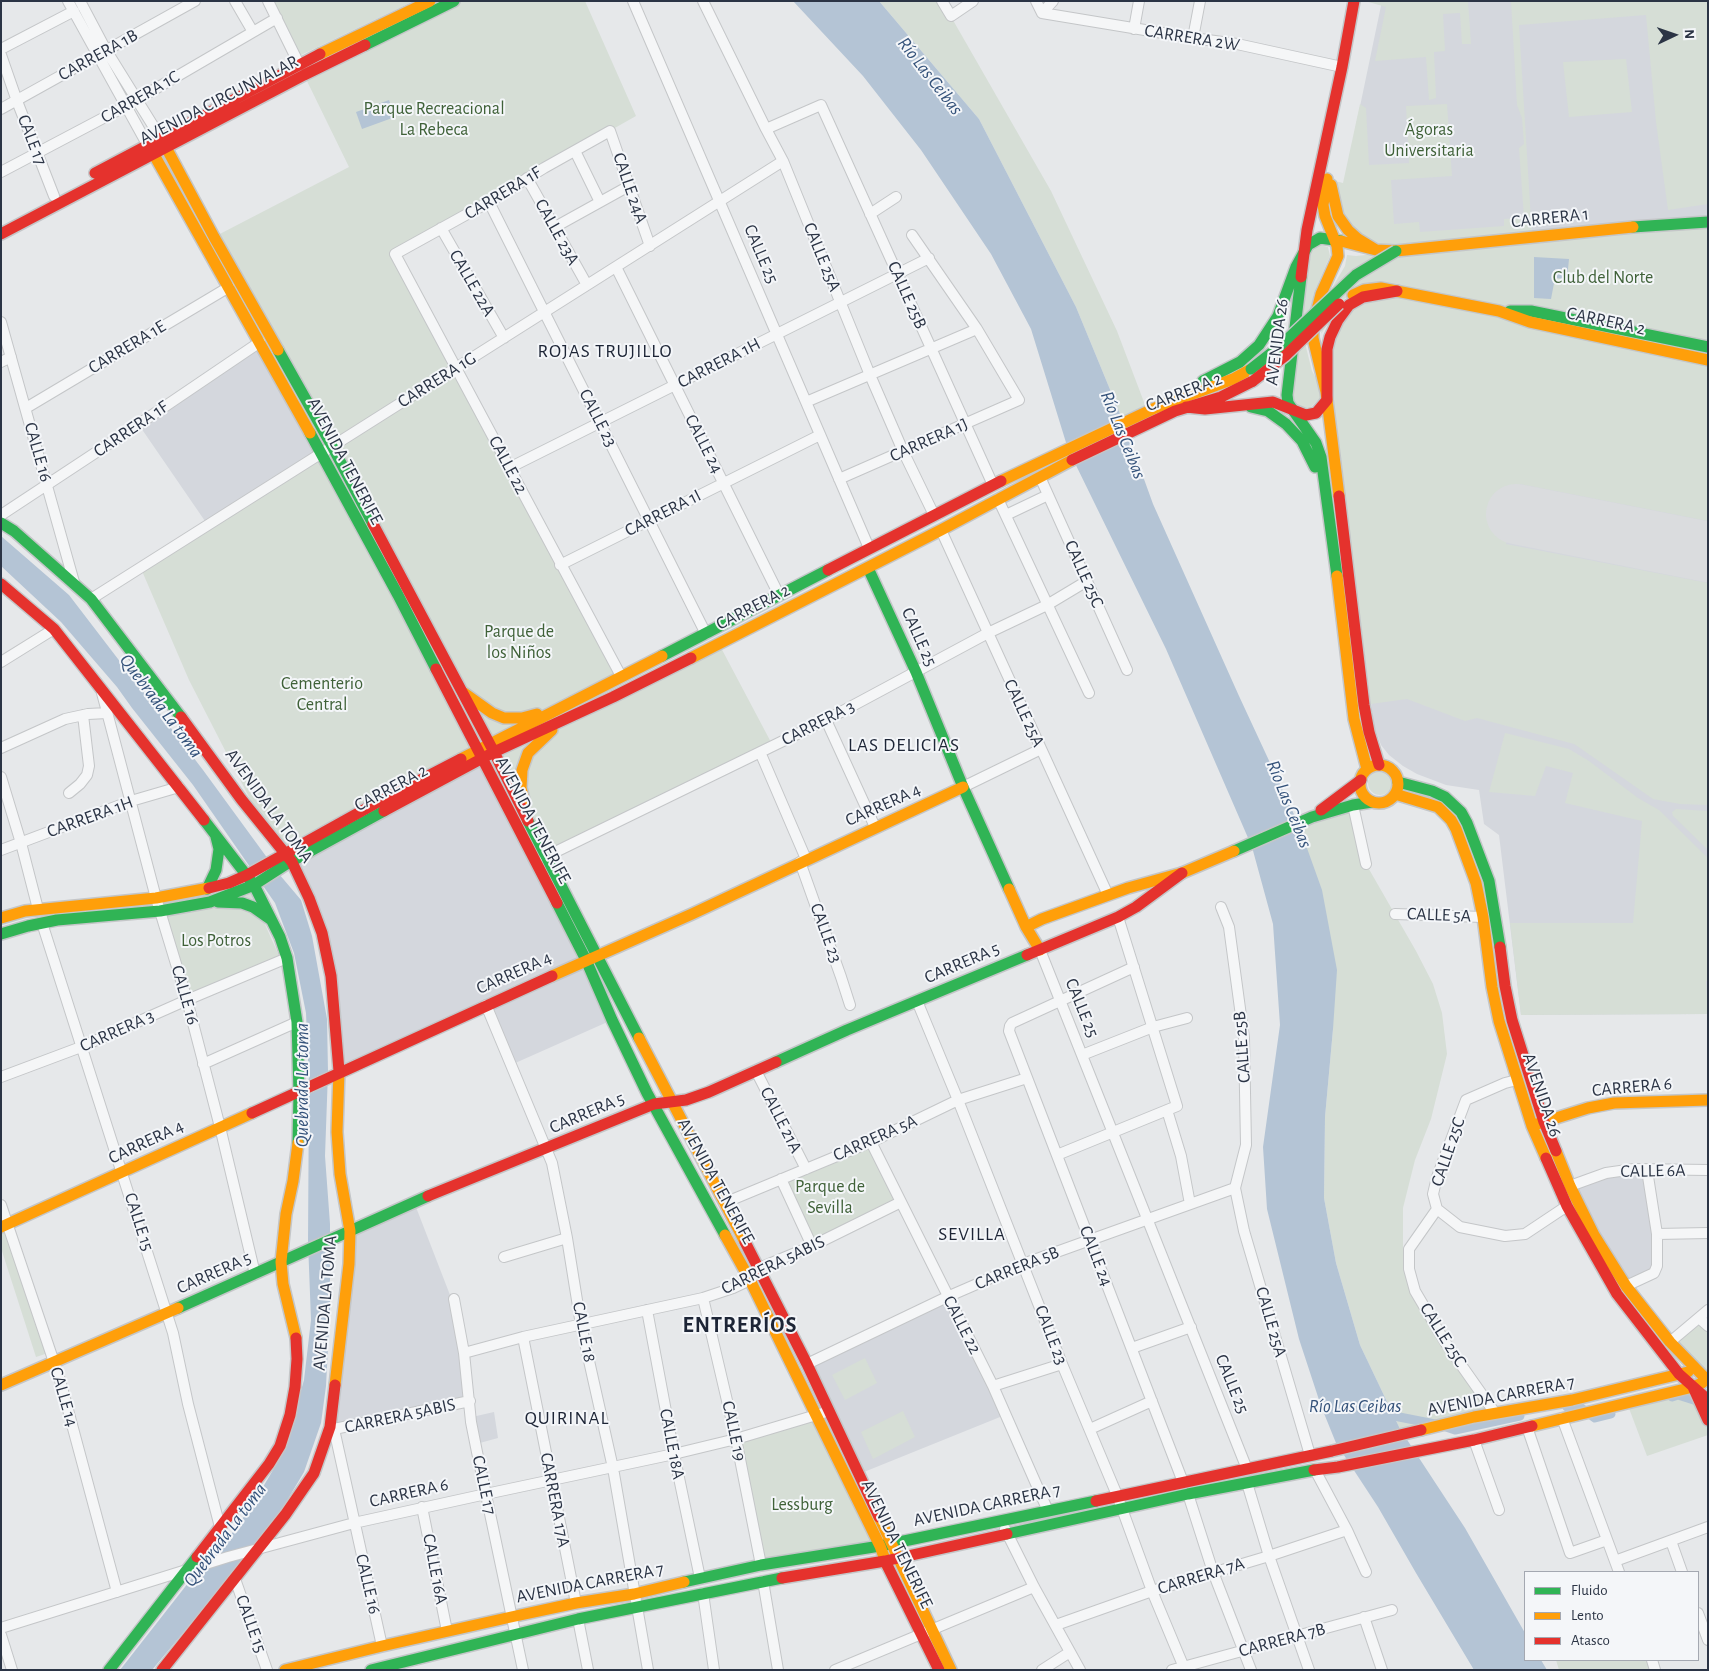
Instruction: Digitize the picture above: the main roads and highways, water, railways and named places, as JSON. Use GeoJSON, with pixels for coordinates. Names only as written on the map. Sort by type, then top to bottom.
{"type":"FeatureCollection","features":[{"type":"Feature","properties":{"kind":"main road","name":"AVENIDA CIRCUNVALAR"},"geometry":{"type":"LineString","coordinates":[[1,234],[298,64],[430,1]]}},
{"type":"Feature","properties":{"kind":"main road","name":"AVENIDA CIRCUNVALAR"},"geometry":{"type":"LineString","coordinates":[[163,142],[454,1]]}},
{"type":"Feature","properties":{"kind":"main road","name":"AVENIDA 26"},"geometry":{"type":"LineString","coordinates":[[1354,1],[1304,250],[1300,304],[1288,378],[1288,403],[1309,430],[1321,457],[1354,720],[1367,769]]}},
{"type":"Feature","properties":{"kind":"main road","name":"AVENIDA 26"},"geometry":{"type":"LineString","coordinates":[[1365,1],[1323,205],[1338,256],[1321,294],[1312,330],[1327,400],[1364,705],[1369,732],[1379,765],[1386,766],[1393,771],[1398,782],[1445,797],[1461,812],[1467,823],[1489,881],[1498,926],[1508,1003],[1544,1122],[1570,1186],[1594,1235],[1626,1286],[1670,1342],[1708,1381]]}},
{"type":"Feature","properties":{"kind":"main road","name":"AVENIDA TENERIFE"},"geometry":{"type":"LineString","coordinates":[[163,142],[214,237],[332,446],[492,748],[591,957],[612,1020],[654,1104],[750,1280],[816,1415],[885,1545],[898,1558],[939,1670]]}},
{"type":"Feature","properties":{"kind":"main road","name":"AVENIDA CIRCUNVALAR"},"geometry":{"type":"LineString","coordinates":[[1,224],[150,149]]}},
{"type":"Feature","properties":{"kind":"main road","name":"AVENIDA TENERIFE"},"geometry":{"type":"LineString","coordinates":[[150,149],[321,453],[398,595],[480,755],[671,1101],[759,1268],[807,1364],[828,1411],[885,1545],[885,1561],[951,1670]]}},
{"type":"Feature","properties":{"kind":"main road"},"geometry":{"type":"LineString","coordinates":[[1330,166],[1334,202],[1338,216],[1348,230],[1358,239],[1376,250]]}},
{"type":"Feature","properties":{"kind":"main road","name":"CARRERA 1"},"geometry":{"type":"LineString","coordinates":[[1334,239],[1376,250],[1396,251],[1646,226],[1708,222]]}},
{"type":"Feature","properties":{"kind":"main road"},"geometry":{"type":"LineString","coordinates":[[1334,239],[1320,238],[1308,245],[1304,250],[1278,316],[1259,345],[1240,362],[1186,391],[1180,405],[1205,409],[1273,402],[1301,414],[1311,415],[1319,411],[1327,400],[1327,349],[1330,336],[1338,320],[1349,305],[1363,297],[1397,291]]}},
{"type":"Feature","properties":{"kind":"main road","name":"CARRERA 2"},"geometry":{"type":"LineString","coordinates":[[492,748],[566,718],[720,644],[1045,474],[1251,370],[1279,347],[1352,279],[1368,267],[1396,251]]}},
{"type":"Feature","properties":{"kind":"main road","name":"CARRERA 2"},"geometry":{"type":"LineString","coordinates":[[1,934],[42,923],[160,911],[210,902],[285,859],[480,755],[564,705],[706,634],[993,485],[1155,408],[1221,397],[1253,381],[1285,356],[1340,304],[1364,290],[1381,288],[1499,311],[1530,322],[1708,360]]}},
{"type":"Feature","properties":{"kind":"main road","name":"CARRERA 2"},"geometry":{"type":"LineString","coordinates":[[1499,311],[1531,311],[1708,347]]}},
{"type":"Feature","properties":{"kind":"main road"},"geometry":{"type":"LineString","coordinates":[[1227,406],[1254,407],[1268,411],[1286,424],[1302,441],[1314,464],[1323,510],[1332,535]]}},
{"type":"Feature","properties":{"kind":"main road","name":"AVENIDA LA TOMA"},"geometry":{"type":"LineString","coordinates":[[1,523],[14,531],[91,599],[241,798],[285,859],[310,898],[322,933],[331,976],[337,1132],[349,1264],[343,1307],[332,1428],[314,1473],[285,1515],[162,1670]]}},
{"type":"Feature","properties":{"kind":"main road","name":"CALLE 25"},"geometry":{"type":"LineString","coordinates":[[868,568],[916,672],[963,787],[1026,927],[1040,950]]}},
{"type":"Feature","properties":{"kind":"main road","name":"AVENIDA LA TOMA"},"geometry":{"type":"LineString","coordinates":[[1,584],[54,629],[216,836],[252,879],[272,920],[287,958],[297,1022],[304,1090],[293,1181],[286,1214],[283,1284],[292,1316],[296,1343],[295,1387],[290,1415],[280,1446],[270,1464],[109,1670]]}},
{"type":"Feature","properties":{"kind":"main road"},"geometry":{"type":"LineString","coordinates":[[462,691],[492,714],[504,718],[522,718],[540,714],[564,705]]}},
{"type":"Feature","properties":{"kind":"main road"},"geometry":{"type":"LineString","coordinates":[[529,824],[521,788],[522,770],[528,753],[566,718]]}},
{"type":"Feature","properties":{"kind":"main road"},"geometry":{"type":"LineString","coordinates":[[1379,765],[1367,769],[1361,780],[1363,793],[1372,802],[1385,802],[1395,794],[1398,782]]}},
{"type":"Feature","properties":{"kind":"main road","name":"CARRERA 5"},"geometry":{"type":"LineString","coordinates":[[1312,817],[1361,780]]}},
{"type":"Feature","properties":{"kind":"main road","name":"CARRERA 4"},"geometry":{"type":"LineString","coordinates":[[4,1226],[591,957],[692,914],[963,787]]}},
{"type":"Feature","properties":{"kind":"main road","name":"AVENIDA 26"},"geometry":{"type":"LineString","coordinates":[[1395,794],[1438,807],[1452,820],[1474,876],[1483,916],[1495,1005],[1517,1080],[1532,1126],[1567,1206],[1617,1294],[1680,1374],[1708,1400]]}},
{"type":"Feature","properties":{"kind":"main road","name":"CARRERA 5"},"geometry":{"type":"LineString","coordinates":[[1026,927],[1042,919],[1128,888],[1182,873],[1213,858],[1312,817],[1353,805],[1372,802]]}},
{"type":"Feature","properties":{"kind":"main road"},"geometry":{"type":"LineString","coordinates":[[207,889],[216,870],[219,849],[216,836]]}},
{"type":"Feature","properties":{"kind":"main road","name":"CARRERA 5"},"geometry":{"type":"LineString","coordinates":[[1,1385],[414,1202],[654,1104],[694,1097],[756,1072],[847,1030],[1118,917],[1136,907],[1182,873]]}},
{"type":"Feature","properties":{"kind":"main road","name":"CARRERA 2"},"geometry":{"type":"LineString","coordinates":[[1,918],[38,909],[156,898],[252,879]]}},
{"type":"Feature","properties":{"kind":"main road"},"geometry":{"type":"LineString","coordinates":[[1128,888],[1134,889],[1139,894],[1140,901],[1136,907]]}},
{"type":"Feature","properties":{"kind":"main road"},"geometry":{"type":"LineString","coordinates":[[210,902],[242,903],[253,907],[272,920]]}},
{"type":"Feature","properties":{"kind":"main road","name":"CARRERA 6"},"geometry":{"type":"LineString","coordinates":[[1532,1126],[1588,1108],[1614,1103],[1708,1100]]}},
{"type":"Feature","properties":{"kind":"main road","name":"AVENIDA CARRERA 7"},"geometry":{"type":"LineString","coordinates":[[285,1670],[447,1631],[576,1603],[634,1594],[761,1565],[885,1545],[1332,1451],[1495,1413],[1572,1400],[1696,1370]]}},
{"type":"Feature","properties":{"kind":"main road","name":"AVENIDA CARRERA 7"},"geometry":{"type":"LineString","coordinates":[[371,1670],[388,1668],[578,1619],[763,1581],[885,1561],[1188,1494],[1474,1440],[1693,1387],[1708,1381]]}},
{"type":"Feature","properties":{"kind":"main road"},"geometry":{"type":"LineString","coordinates":[[1693,1387],[1708,1420]]}},
{"type":"Feature","properties":{"kind":"water","name":"Río Las Ceibas"},"geometry":{"type":"Polygon","coordinates":[[[793,1],[879,1],[979,119],[1076,307],[1123,421],[1153,504],[1298,823],[1322,890],[1337,970],[1325,1117],[1324,1198],[1336,1263],[1360,1345],[1400,1429],[1465,1528],[1524,1631],[1524,1661],[1542,1661],[1547,1670],[1474,1670],[1378,1507],[1336,1443],[1321,1406],[1299,1339],[1267,1209],[1263,1147],[1280,1025],[1273,924],[1252,847],[1166,649],[1068,449],[1031,329],[991,254],[921,150],[863,76],[793,1]]]}},
{"type":"Feature","properties":{"kind":"water"},"geometry":{"type":"Polygon","coordinates":[[[389,100],[395,117],[362,129],[356,112],[389,100]]]}},
{"type":"Feature","properties":{"kind":"water"},"geometry":{"type":"Polygon","coordinates":[[[1534,257],[1569,259],[1567,279],[1555,278],[1551,299],[1534,298],[1534,257]]]}},
{"type":"Feature","properties":{"kind":"water"},"geometry":{"type":"Polygon","coordinates":[[[1,536],[69,595],[203,770],[279,874],[301,900],[312,936],[327,1019],[328,1072],[325,1156],[330,1224],[330,1308],[326,1386],[321,1423],[304,1472],[279,1514],[233,1573],[152,1670],[120,1670],[192,1578],[225,1543],[253,1504],[283,1453],[304,1380],[311,1320],[308,1242],[309,1083],[306,1013],[294,953],[275,903],[193,785],[117,687],[61,622],[1,566],[1,536]]]}},
{"type":"Feature","properties":{"kind":"waterway"},"geometry":{"type":"LineString","coordinates":[[1672,1397],[1678,1395],[1700,1402]]}},
{"type":"Feature","properties":{"kind":"waterway"},"geometry":{"type":"LineString","coordinates":[[1567,1407],[1577,1405],[1595,1418],[1611,1414]]}},
{"type":"Feature","properties":{"kind":"waterway","name":"Río Las Ceibas"},"geometry":{"type":"LineString","coordinates":[[1384,1414],[1440,1425],[1455,1430],[1520,1416]]}},
{"type":"Feature","properties":{"kind":"district","name":"ROJAS TRUJILLO"},"geometry":{"type":"Point","coordinates":[605,351]}},
{"type":"Feature","properties":{"kind":"district","name":"LAS DELICIAS"},"geometry":{"type":"Point","coordinates":[904,745]}},
{"type":"Feature","properties":{"kind":"district","name":"SEVILLA"},"geometry":{"type":"Point","coordinates":[972,1234]}},
{"type":"Feature","properties":{"kind":"district","name":"ENTRERÍOS"},"geometry":{"type":"Point","coordinates":[740,1325]}},
{"type":"Feature","properties":{"kind":"district","name":"QUIRINAL"},"geometry":{"type":"Point","coordinates":[567,1418]}},
{"type":"Feature","properties":{"kind":"park label","name":"Parque Recreacional La Rebeca"},"geometry":{"type":"Point","coordinates":[434,119]}},
{"type":"Feature","properties":{"kind":"park label","name":"Ágoras Universitaria"},"geometry":{"type":"Point","coordinates":[1429,140]}},
{"type":"Feature","properties":{"kind":"park label","name":"Club del Norte"},"geometry":{"type":"Point","coordinates":[1603,278]}},
{"type":"Feature","properties":{"kind":"park label","name":"Parque de los Niños"},"geometry":{"type":"Point","coordinates":[519,642]}},
{"type":"Feature","properties":{"kind":"park label","name":"Cementerio Central"},"geometry":{"type":"Point","coordinates":[322,694]}},
{"type":"Feature","properties":{"kind":"park label","name":"Los Potros"},"geometry":{"type":"Point","coordinates":[216,941]}},
{"type":"Feature","properties":{"kind":"park label","name":"Parque de Sevilla"},"geometry":{"type":"Point","coordinates":[830,1197]}},
{"type":"Feature","properties":{"kind":"park label","name":"Lessburg"},"geometry":{"type":"Point","coordinates":[802,1505]}},
{"type":"Feature","properties":{"kind":"water label","name":"Quebrada La toma"},"geometry":{"type":"Point","coordinates":[161,706]}},
{"type":"Feature","properties":{"kind":"water label","name":"Quebrada La toma"},"geometry":{"type":"Point","coordinates":[302,1085]}},
{"type":"Feature","properties":{"kind":"water label","name":"Quebrada La toma"},"geometry":{"type":"Point","coordinates":[225,1535]}}]}
